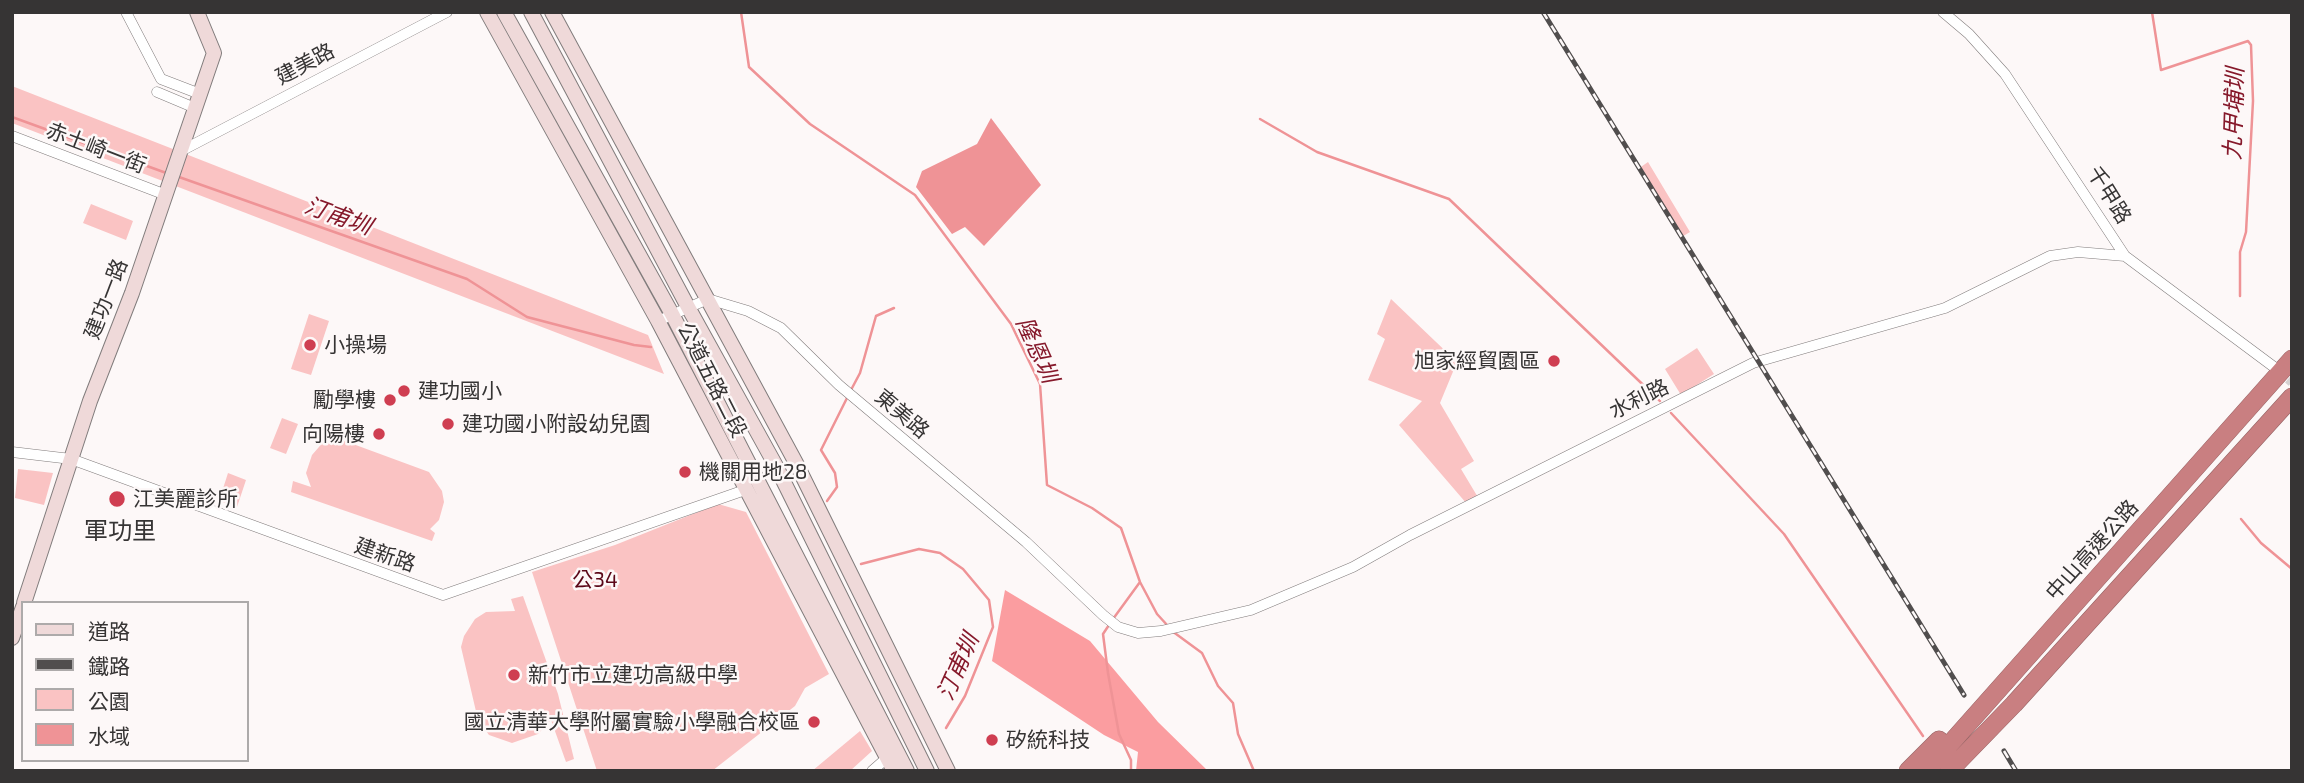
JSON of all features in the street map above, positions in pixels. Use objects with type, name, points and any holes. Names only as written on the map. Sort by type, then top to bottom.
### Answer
[{"type":"highway","name":"中山高速公路","points":[[1926,771],[2292,359]]},
{"type":"highway","points":[[1949,771],[2014,704],[2292,397]]},
{"type":"highway","points":[[1908,771],[2046,634]]},
{"type":"highway","points":[[1962,771],[2014,704]]},
{"type":"street","points":[[126,12],[161,79],[198,101]]},
{"type":"street","name":"建功一路","points":[[24,601],[71,459],[214,53],[197,12]]},
{"type":"street","name":"建美路","points":[[180,154],[447,12]]},
{"type":"street","name":"公道五路二段","points":[[487,12],[658,321],[891,764]]},
{"type":"street","name":"公道五路二段","points":[[505,12],[671,314],[907,771]]},
{"type":"street","name":"公道五路二段","points":[[531,12],[776,466],[926,771]]},
{"type":"street","name":"公道五路二段","points":[[552,12],[796,463],[948,771]]},
{"type":"street","name":"千甲路","points":[[1943,12],[1969,34],[2005,74],[2125,256],[2274,367]]},
{"type":"street","points":[[156,92],[198,101]]},
{"type":"street","name":"赤土崎一街","points":[[12,136],[166,195]]},
{"type":"street","name":"水利路","points":[[1161,631],[1251,610],[1353,567],[1434,523],[1753,363],[1945,309],[2050,256],[2078,252],[2125,256]]},
{"type":"street","points":[[658,321],[708,299]]},
{"type":"street","name":"東美路","points":[[708,299],[747,311],[781,328],[849,394],[1026,542],[1118,626],[1138,633],[1161,631]]},
{"type":"street","name":"建新路","points":[[12,452],[71,459],[443,595],[745,490]]},
{"type":"street","name":"建功一路","points":[[12,638],[21,611]]},
{"type":"street","points":[[916,751],[935,771]]},
{"type":"street","points":[[872,771],[891,764]]},
{"type":"green space","points":[[12,86],[648,335],[664,374],[12,123]]},
{"type":"green space","points":[[1648,162],[1690,232],[1680,238],[1638,169]]},
{"type":"green space","points":[[91,204],[133,221],[126,240],[83,223]]},
{"type":"green space","points":[[1391,299],[1457,362],[1440,403],[1474,461],[1461,469],[1479,499],[1467,504],[1399,425],[1422,401],[1368,380],[1385,339],[1377,334]]},
{"type":"green space","name":"小操場","points":[[309,314],[329,321],[311,375],[291,369]]},
{"type":"green space","points":[[1697,348],[1714,374],[1681,395],[1665,369]]},
{"type":"green space","points":[[282,418],[298,424],[286,454],[270,448]]},
{"type":"green space","points":[[334,437],[429,472],[442,491],[444,502],[439,520],[430,529],[435,533],[432,541],[291,492],[293,481],[311,487],[306,473],[312,455],[325,440]]},
{"type":"green space","points":[[18,469],[53,473],[44,505],[15,498]]},
{"type":"green space","points":[[228,473],[246,480],[237,507],[219,501]]},
{"type":"green space","name":"公34","points":[[718,504],[746,512],[829,674],[805,688],[795,706],[712,771],[597,771],[532,572],[615,545]]},
{"type":"green space","points":[[523,596],[558,694],[574,759],[566,762],[551,720],[538,734],[512,743],[489,735],[478,720],[461,647],[464,636],[475,619],[486,612],[515,611],[511,599]]},
{"type":"green space","points":[[860,731],[872,751],[850,771],[812,771]]},
{"type":"shaded area","points":[[1005,590],[1090,641],[1158,722],[1208,771],[1136,771],[1138,752],[1104,735],[992,661]]},
{"type":"water","points":[[991,118],[1041,185],[984,246],[965,227],[952,234],[916,187],[922,171],[977,144]]},
{"type":"waterway","name":"隆恩圳","points":[[741,12],[749,67],[810,124],[915,195],[1011,324],[1040,384],[1047,485],[1092,508],[1121,528],[1140,582],[1157,614],[1168,626]]},
{"type":"waterway","name":"九甲埔圳","points":[[2152,12],[2161,70],[2248,41],[2251,45],[2253,101],[2246,232],[2240,252],[2240,296]]},
{"type":"waterway","name":"汀甫圳","points":[[12,117],[169,174]]},
{"type":"waterway","points":[[1260,119],[1317,152],[1449,199],[1660,401]]},
{"type":"waterway","name":"汀甫圳","points":[[179,177],[467,279],[527,317],[651,347]]},
{"type":"waterway","points":[[851,390],[860,373],[876,316],[894,308]]},
{"type":"waterway","points":[[827,501],[837,487],[835,473],[821,450],[848,396]]},
{"type":"waterway","points":[[1671,413],[1784,534],[1923,736]]},
{"type":"waterway","name":"九甲埔圳","points":[[2241,519],[2261,543],[2292,569]]},
{"type":"waterway","name":"汀甫圳","points":[[861,564],[919,549],[940,553],[963,569],[989,600],[993,627],[965,696],[946,728]]},
{"type":"waterway","points":[[1113,619],[1140,582]]},
{"type":"waterway","points":[[1109,625],[1103,634],[1108,673],[1119,734],[1131,760],[1131,771]]},
{"type":"waterway","name":"隆恩圳","points":[[1172,631],[1202,653],[1218,686],[1233,703],[1238,734],[1254,771]]},
{"type":"tunnel","points":[[2277,369],[2292,382]]},
{"type":"railway","points":[[1543,12],[1964,695]]},
{"type":"railway","points":[[2004,751],[2016,771]]},
{"type":"place","name":"小操場","points":[[310,345]]},
{"type":"place","name":"旭家經貿園區","points":[[1554,361]]},
{"type":"place","name":"建功國小","points":[[404,391]]},
{"type":"place","name":"勵學樓","points":[[390,400]]},
{"type":"place","name":"建功國小附設幼兒園","points":[[448,424]]},
{"type":"place","name":"向陽樓","points":[[379,434]]},
{"type":"place","name":"機關用地28","points":[[685,472]]},
{"type":"place","name":"江美麗診所","points":[[117,499]]},
{"type":"place","name":"新竹市立建功高級中學","points":[[514,675]]},
{"type":"place","name":"國立清華大學附屬實驗小學融合校區","points":[[814,722]]},
{"type":"place","name":"矽統科技","points":[[992,740]]},
{"type":"district","name":"軍功里","points":[[120,531]]}]
